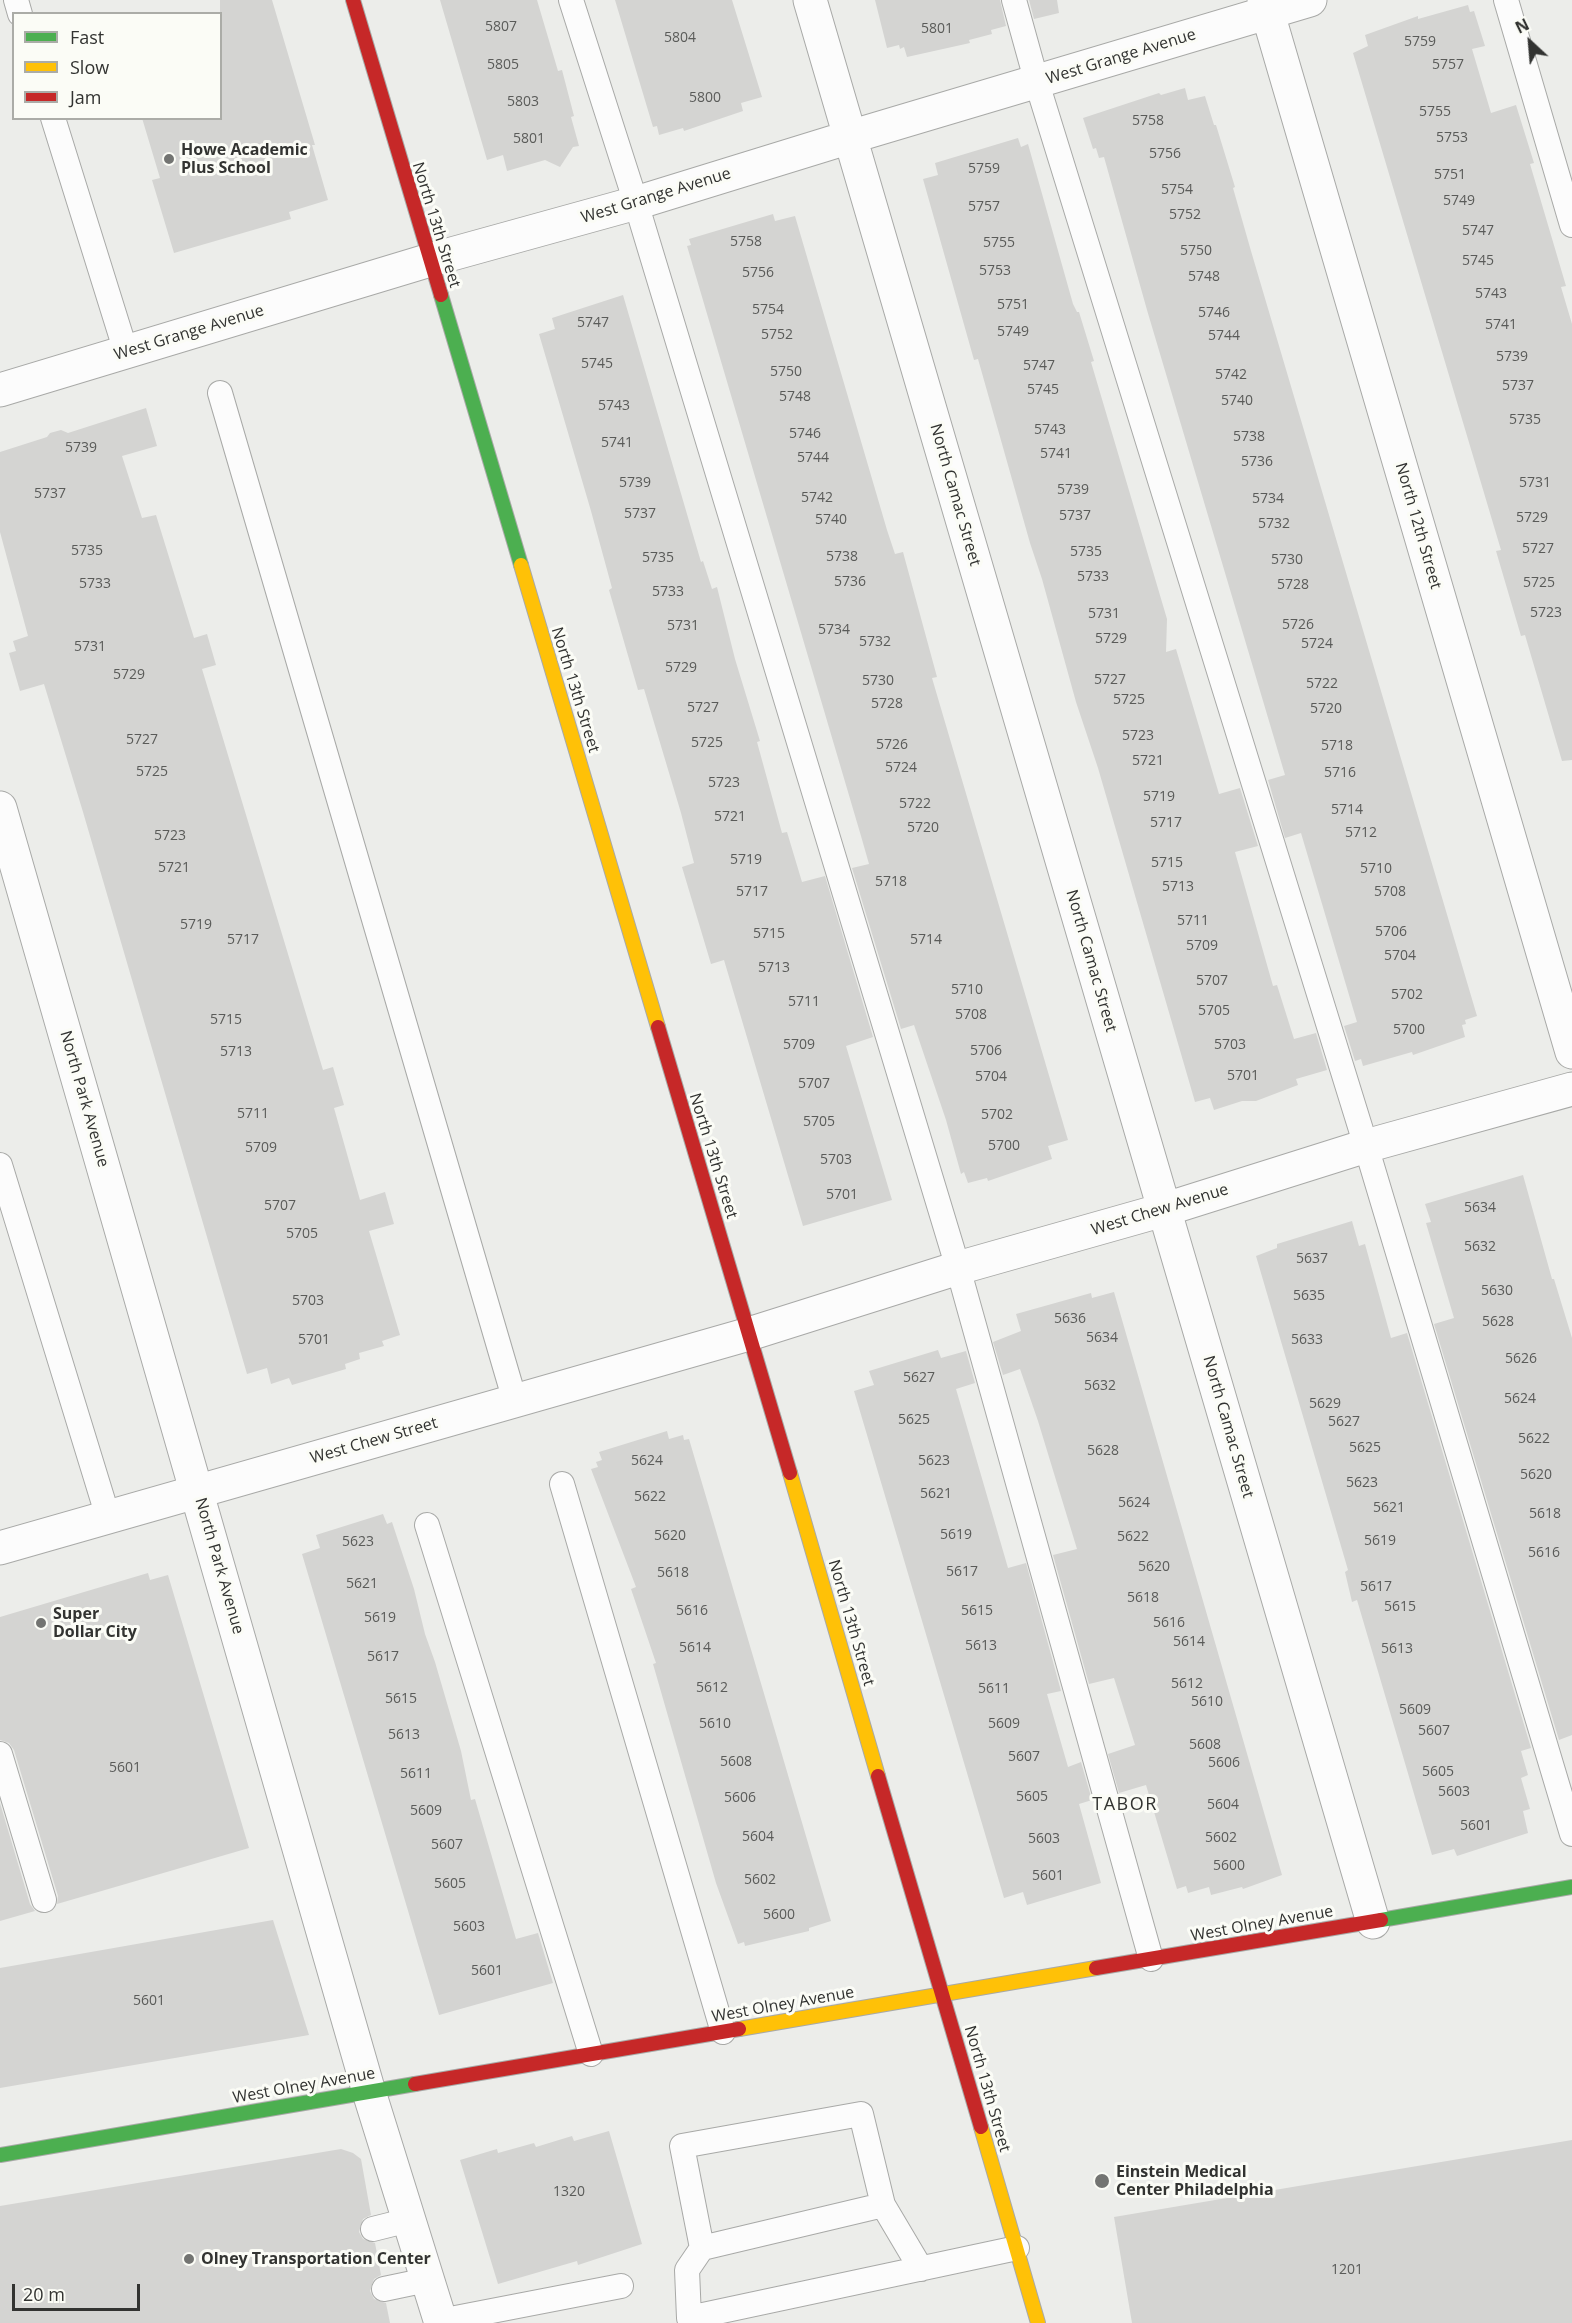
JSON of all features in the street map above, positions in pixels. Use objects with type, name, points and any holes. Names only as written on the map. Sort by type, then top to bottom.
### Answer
[{"type":"street","name":"North 13th Street","points":[[353,0],[1038,2323]]},
{"type":"street","name":"North Camac Street","points":[[810,0],[1373,1922]]},
{"type":"street","name":"West Grange Avenue","points":[[0,390],[430,260],[636,203],[850,137],[1037,83],[1266,7],[1310,0]]},
{"type":"street","name":"North 12th Street","points":[[1266,7],[1572,1052]]},
{"type":"street","name":"North Park Avenue","points":[[0,808],[369,2092],[440,2322]]},
{"type":"street","name":"West Chew Avenue","points":[[748,1334],[958,1268],[1163,1210],[1366,1146],[1572,1089]]},
{"type":"street","name":"West Chew Street","points":[[0,1548],[748,1334]]},
{"type":"street","name":"West Olney Avenue","points":[[0,2155],[1572,1887]]},
{"type":"lane","points":[[571,0],[636,203],[958,1268],[1151,1959]]},
{"type":"lane","points":[[1014,0],[1037,83],[1366,1146],[1572,1834]]},
{"type":"lane","points":[[1506,0],[1572,225]]},
{"type":"lane","points":[[54,120],[126,352]]},
{"type":"lane","points":[[220,393],[515,1401]]},
{"type":"lane","points":[[0,1165],[108,1517]]},
{"type":"lane","points":[[562,1484],[723,2032]]},
{"type":"lane","points":[[427,1525],[591,2054]]},
{"type":"lane","points":[[0,1754],[44,1900]]},
{"type":"lane","points":[[702,2248],[682,2146],[861,2114],[884,2205],[921,2269]]},
{"type":"lane","points":[[884,2205],[702,2248],[687,2270],[689,2318],[1017,2248]]},
{"type":"lane","points":[[373,2229],[409,2220]]},
{"type":"lane","points":[[384,2289],[427,2280]]},
{"type":"lane","points":[[440,2322],[621,2286]]},
{"type":"building","points":[[220,0],[272,0],[315,145],[312,145],[328,200],[289,212],[291,219],[174,253],[152,180],[160,178],[143,120],[222,120],[222,12],[220,12]]},
{"type":"building","points":[[440,0],[537,0],[558,71],[562,70],[579,146],[573,147],[560,167],[545,160],[507,171],[503,155],[487,160]]},
{"type":"building","points":[[615,0],[732,0],[762,97],[741,103],[743,111],[684,131],[683,128],[659,135],[657,126],[653,127]]},
{"type":"building","points":[[875,0],[1000,0],[1006,26],[991,30],[992,34],[969,40],[970,43],[907,57],[904,47],[900,49],[899,45],[887,48]]},
{"type":"building","points":[[1029,0],[1057,0],[1059,13],[1034,19]]},
{"type":"building","points":[[1468,5],[1470,12],[1474,11],[1485,46],[1472,49],[1491,113],[1516,105],[1534,163],[1530,164],[1566,286],[1561,287],[1572,324],[1572,760],[1562,761],[1525,635],[1521,636],[1496,551],[1501,550],[1353,53],[1368,46],[1365,35],[1418,16],[1418,19]]},
{"type":"building","points":[[1185,88],[1188,100],[1205,96],[1214,125],[1216,125],[1251,251],[1477,1016],[1465,1020],[1466,1024],[1462,1025],[1465,1037],[1413,1055],[1412,1052],[1363,1066],[1361,1059],[1355,1061],[1344,1026],[1357,1022],[1301,833],[1285,838],[1268,780],[1285,775],[1104,157],[1099,158],[1096,148],[1093,149],[1083,118],[1159,93],[1161,95]]},
{"type":"building","points":[[1018,138],[1021,147],[1028,144],[1073,304],[1079,312],[1094,361],[1091,362],[1167,619],[1166,652],[1176,649],[1219,794],[1240,788],[1258,846],[1235,852],[1273,986],[1277,985],[1294,1039],[1316,1033],[1327,1070],[1296,1079],[1298,1085],[1256,1101],[1242,1101],[1214,1110],[1210,1098],[1195,1102],[1098,768],[1076,702],[978,359],[974,360],[923,179],[938,175],[935,163]]},
{"type":"building","points":[[773,214],[775,221],[795,216],[887,530],[895,554],[903,552],[937,677],[932,678],[1068,1140],[1048,1146],[1052,1159],[988,1181],[987,1178],[968,1183],[964,1172],[961,1174],[946,1120],[914,1025],[901,1029],[852,868],[869,864],[687,246],[691,245],[689,239]]},
{"type":"building","points":[[623,295],[701,562],[703,561],[712,589],[717,587],[735,659],[760,741],[757,742],[782,833],[787,832],[802,882],[825,876],[873,1037],[846,1046],[892,1200],[803,1226],[724,960],[711,964],[682,867],[694,863],[681,813],[644,689],[638,690],[609,590],[612,588],[591,511],[539,334],[555,329],[552,318]]},
{"type":"building","points":[[146,408],[157,446],[122,456],[142,518],[156,515],[194,638],[207,634],[216,665],[202,669],[323,1070],[333,1067],[344,1105],[334,1108],[360,1200],[385,1192],[394,1224],[369,1231],[400,1335],[382,1341],[384,1346],[359,1353],[360,1359],[345,1364],[346,1369],[292,1385],[289,1378],[271,1384],[267,1368],[247,1374],[44,684],[20,691],[9,653],[16,651],[13,641],[28,636],[0,532],[0,452],[47,437],[50,433],[61,430],[68,433]]},
{"type":"building","points":[[1523,1175],[1552,1279],[1554,1279],[1572,1338],[1572,1735],[1559,1740],[1434,1324],[1454,1318],[1426,1223],[1431,1222],[1425,1204]]},
{"type":"building","points":[[1352,1221],[1359,1246],[1365,1244],[1391,1338],[1407,1333],[1531,1748],[1521,1751],[1528,1775],[1521,1778],[1530,1809],[1523,1811],[1528,1833],[1457,1856],[1454,1849],[1432,1855],[1357,1600],[1352,1602],[1345,1572],[1348,1570],[1256,1256],[1277,1248],[1277,1244]]},
{"type":"building","points":[[1114,1292],[1282,1875],[1243,1889],[1242,1887],[1211,1895],[1209,1887],[1188,1893],[1186,1886],[1177,1889],[1146,1785],[1119,1793],[1108,1754],[1135,1745],[1114,1678],[1089,1684],[1053,1555],[1077,1549],[1020,1369],[1003,1375],[993,1342],[1021,1331],[1016,1314],[1091,1293],[1092,1298]]},
{"type":"building","points":[[938,1350],[941,1358],[966,1351],[975,1383],[956,1389],[1008,1568],[1026,1563],[1061,1691],[1047,1694],[1068,1767],[1081,1762],[1092,1800],[1079,1804],[1101,1883],[1027,1905],[1023,1892],[1004,1898],[854,1391],[874,1385],[869,1371]]},
{"type":"building","points":[[667,1431],[669,1439],[683,1435],[684,1440],[689,1439],[831,1921],[809,1928],[809,1931],[745,1946],[744,1942],[738,1944],[716,1883],[653,1664],[656,1663],[631,1589],[636,1587],[591,1469],[598,1467],[596,1462],[602,1460],[599,1452]]},
{"type":"building","points":[[383,1514],[387,1524],[392,1522],[414,1589],[425,1634],[461,1751],[471,1800],[475,1799],[516,1939],[538,1933],[553,1983],[439,2015],[302,1554],[320,1548],[316,1535]]},
{"type":"building","points":[[148,1573],[150,1580],[168,1575],[249,1848],[57,1904],[58,1896],[14,1750],[9,1743],[0,1740],[0,1617]]},
{"type":"building","points":[[0,1803],[30,1904],[35,1911],[0,1921]]},
{"type":"building","points":[[273,1920],[309,2035],[0,2088],[0,1968]]},
{"type":"building","points":[[609,2131],[642,2244],[578,2265],[577,2261],[498,2284],[460,2160],[497,2149],[498,2153],[534,2143],[536,2147],[572,2136],[574,2141]]},
{"type":"building","points":[[1572,2140],[1572,2323],[1132,2323],[1114,2217]]},
{"type":"building","name":"Olney Transportation Center","points":[[341,2149],[361,2159],[371,2215],[363,2219],[359,2232],[363,2239],[375,2243],[381,2275],[374,2279],[370,2291],[374,2299],[386,2303],[390,2323],[0,2323],[0,2206]]},
{"type":"traffic: fast","points":[[441,295],[521,565]]},
{"type":"traffic: fast","points":[[1381,1920],[1572,1887]]},
{"type":"traffic: fast","points":[[0,2155],[415,2084]]},
{"type":"traffic: slow","points":[[521,565],[658,1027]]},
{"type":"traffic: slow","points":[[790,1473],[878,1776]]},
{"type":"traffic: slow","points":[[739,2029],[1096,1968]]},
{"type":"traffic: slow","points":[[981,2127],[1038,2323]]},
{"type":"traffic: jam","points":[[353,0],[441,295]]},
{"type":"traffic: jam","points":[[658,1027],[790,1473]]},
{"type":"traffic: jam","points":[[878,1776],[981,2127]]},
{"type":"traffic: jam","points":[[1096,1968],[1381,1920]]},
{"type":"traffic: jam","points":[[415,2084],[739,2029]]},
{"type":"place","name":"Howe Academic Plus School","points":[[169,159]]},
{"type":"place","name":"Super Dollar City","points":[[41,1623]]},
{"type":"place","name":"Einstein Medical Center Philadelphia","points":[[1102,2181]]},
{"type":"place","name":"Olney Transportation Center","points":[[189,2259]]},
{"type":"district","name":"TABOR","points":[[1125,1805]]}]
